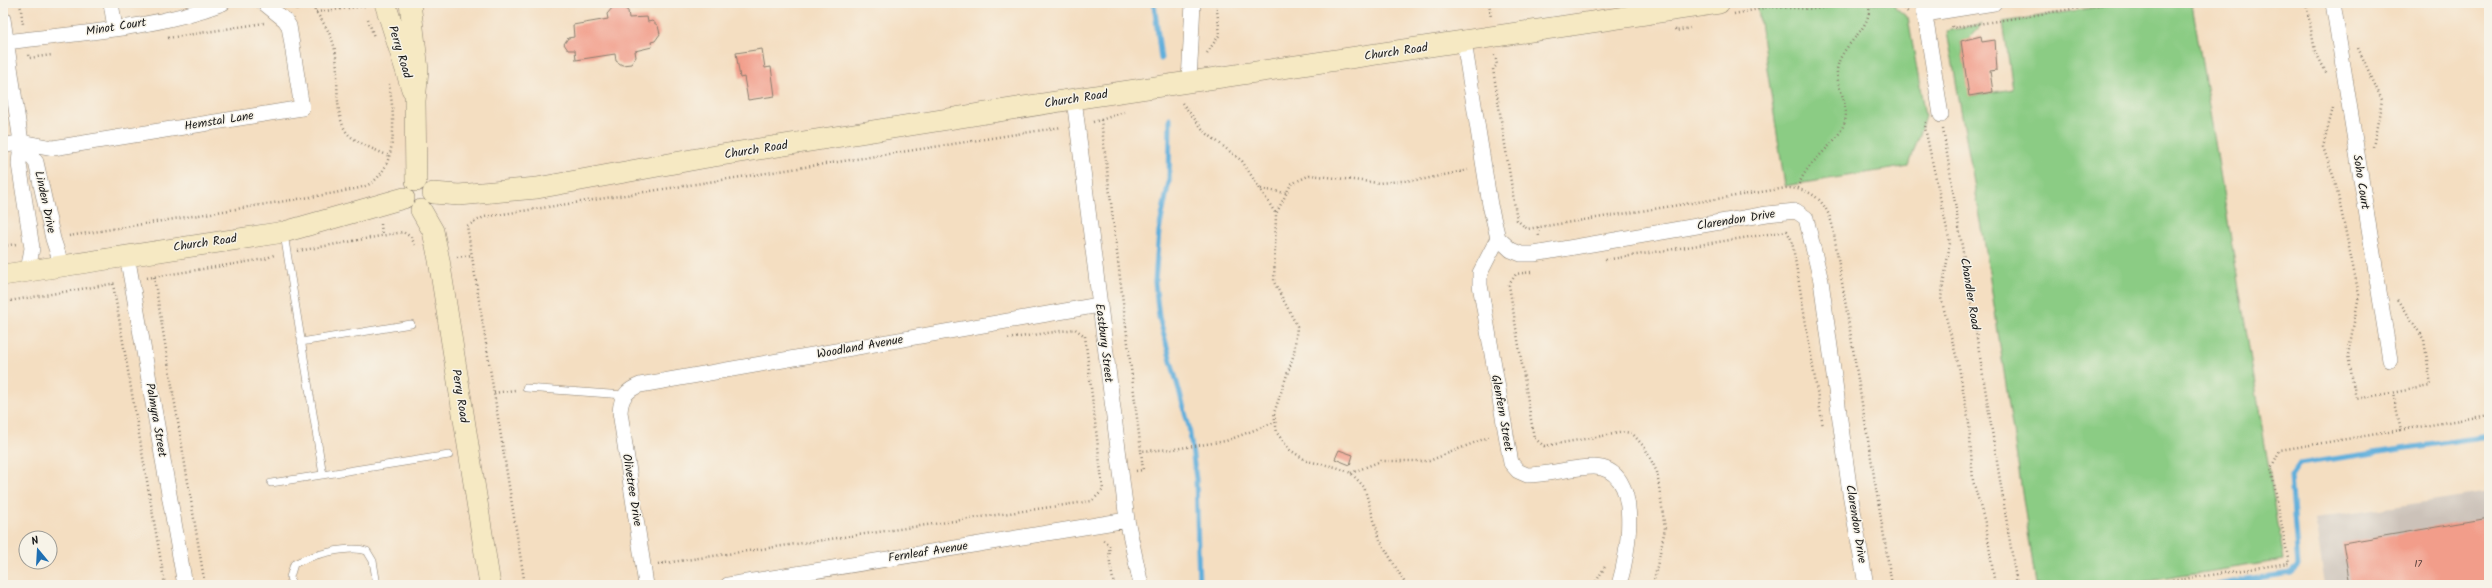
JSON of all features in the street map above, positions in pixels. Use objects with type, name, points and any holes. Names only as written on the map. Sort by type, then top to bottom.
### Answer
[{"type":"main road","name":"Perry Road","points":[[385,3],[415,101]]},
{"type":"main road","name":"Perry Road","points":[[410,3],[418,57],[415,101],[416,180]]},
{"type":"main road","name":"Church Road","points":[[433,193],[458,196],[537,188],[702,158],[1074,99],[1671,10],[1725,9]]},
{"type":"main road","points":[[416,180],[425,182],[433,193],[432,202],[421,210],[412,208],[404,198],[405,188],[416,180]]},
{"type":"main road","name":"Church Road","points":[[3,275],[284,232],[404,198]]},
{"type":"main road","name":"Perry Road","points":[[421,210],[433,231],[439,260],[490,585]]},
{"type":"street","points":[[111,3],[115,28]]},
{"type":"street","name":"Minot Court","points":[[6,42],[115,28],[197,13],[223,3]]},
{"type":"street","name":"Hemstal Lane","points":[[21,142],[53,148],[302,108],[289,26],[285,20],[264,3]]},
{"type":"street","points":[[1189,82],[1193,3]]},
{"type":"street","points":[[1935,115],[1924,9],[1942,12],[1994,3]]},
{"type":"street","name":"Soho Court","points":[[2333,3],[2390,360]]},
{"type":"street","name":"Linden Drive","points":[[3,19],[21,142],[19,164],[32,248],[28,271]]},
{"type":"street","points":[[1464,42],[1484,166],[1498,238]]},
{"type":"street","name":"Eastbury Street","points":[[1074,99],[1127,520],[1140,585]]},
{"type":"street","points":[[3,146],[21,142]]},
{"type":"street","name":"Linden Drive","points":[[21,142],[36,162],[53,239],[62,266]]},
{"type":"street","name":"Clarendon Drive","points":[[1498,238],[1511,250],[1522,254],[1534,254],[1767,214],[1796,211],[1806,218],[1821,281],[1850,493],[1866,585]]},
{"type":"street","name":"Glenfern Street","points":[[1498,238],[1480,273],[1480,285],[1511,463],[1522,473],[1538,475],[1594,467],[1607,470],[1623,483],[1626,493],[1628,528],[1619,585]]},
{"type":"street","name":"Palmyra Street","points":[[127,255],[185,585]]},
{"type":"street","name":"Woodland Avenue","points":[[624,395],[632,388],[640,385],[1099,305]]},
{"type":"street","name":"Olivetree Drive","points":[[624,395],[620,412],[646,585]]},
{"type":"street","name":"Fernleaf Avenue","points":[[728,585],[1127,520]]},
{"type":"lane","points":[[284,232],[323,475]]},
{"type":"lane","points":[[301,342],[411,324]]},
{"type":"lane","points":[[526,388],[624,395]]},
{"type":"lane","points":[[271,483],[449,455]]},
{"type":"lane","points":[[292,585],[290,577],[294,564],[307,557],[358,548],[367,551],[373,561],[377,585]]},
{"type":"path","points":[[310,3],[330,35],[334,46],[340,115],[345,130],[356,140],[389,156]]},
{"type":"path","points":[[1204,58],[1220,34],[1216,3]]},
{"type":"path","points":[[1725,9],[1768,7],[1815,9],[1861,3]]},
{"type":"path","points":[[1798,188],[1805,171],[1844,124],[1846,109],[1838,77],[1839,60],[1846,47],[1868,20],[1869,3]]},
{"type":"path","points":[[1898,3],[1910,14]]},
{"type":"path","points":[[1942,12],[1953,28],[2110,3]]},
{"type":"path","points":[[316,12],[364,4],[375,42]]},
{"type":"path","points":[[1671,10],[1676,32],[1695,27]]},
{"type":"path","points":[[1493,37],[1497,65],[1493,69],[1517,220],[1527,229],[1786,188],[1798,188],[1810,192],[1819,198],[1830,214],[1892,585]]},
{"type":"path","points":[[53,239],[335,193],[373,182],[384,168],[389,156],[392,123],[388,80]]},
{"type":"path","points":[[1189,82],[1177,96],[1205,132],[1242,161],[1276,214]]},
{"type":"path","points":[[1935,115],[1925,128],[1950,243],[1941,298],[1960,374],[1969,424],[1973,481],[1986,526],[1995,585]]},
{"type":"path","name":"Chandler Road","points":[[1935,115],[2017,585]]},
{"type":"path","points":[[525,585],[467,226],[484,217],[1077,125],[1101,120],[1141,451],[1174,449],[1226,441],[1275,422]]},
{"type":"path","points":[[1406,585],[1380,540],[1364,488],[1351,473],[1336,467],[1307,461],[1290,450],[1277,433],[1274,413],[1294,354],[1297,326],[1274,282],[1276,214],[1291,184],[1310,175],[1379,183],[1425,179],[1484,166]]},
{"type":"path","points":[[1260,189],[1286,193]]},
{"type":"path","points":[[1599,261],[1787,231],[1792,241],[1823,429]]},
{"type":"path","points":[[3,302],[132,281],[403,232]]},
{"type":"path","points":[[3,246],[31,241]]},
{"type":"path","points":[[1537,271],[1516,274],[1509,285],[1534,438],[1544,446],[1625,432],[1632,433],[1645,448],[1657,472],[1665,529],[1653,585]]},
{"type":"path","points":[[154,277],[205,585]]},
{"type":"path","points":[[113,284],[165,585]]},
{"type":"path","points":[[658,564],[1092,501],[1103,490],[1085,336],[1075,329],[998,341]]},
{"type":"path","points":[[494,394],[526,388]]},
{"type":"path","points":[[2393,393],[2401,430]]},
{"type":"path","points":[[2145,585],[2289,563],[2271,468],[2280,450],[2489,415]]},
{"type":"path","points":[[1351,473],[1381,461],[1429,461],[1505,431]]},
{"type":"path","points":[[1099,536],[1109,545],[1110,564],[1114,585]]},
{"type":"path","points":[[657,556],[659,571]]},
{"type":"shaded area","points":[[2489,492],[2489,585],[2325,585],[2315,519]]},
{"type":"green space","points":[[1757,3],[1894,3],[1895,7],[1908,18],[1925,116],[1909,166],[1785,186]]},
{"type":"green space","points":[[2122,3],[2192,3],[2284,560],[2122,585],[2036,585],[1984,239],[1947,31],[1982,24],[1970,37],[1971,40],[1961,42],[1970,96],[2013,89],[2003,22]]},
{"type":"building","points":[[621,6],[628,11],[629,18],[647,17],[648,22],[652,21],[658,26],[660,34],[655,41],[651,42],[652,47],[635,51],[636,57],[631,64],[622,65],[616,61],[615,54],[576,60],[575,50],[568,50],[564,44],[568,38],[574,37],[573,25],[608,19],[607,14],[613,7]]},
{"type":"building","points":[[1981,36],[1982,42],[1995,40],[1997,70],[1990,71],[1993,92],[1969,96],[1961,41]]},
{"type":"building","points":[[762,49],[765,68],[771,67],[775,96],[748,100],[744,77],[740,78],[736,53]]},
{"type":"building","points":[[1339,450],[1353,455],[1350,465],[1335,459]]},
{"type":"building","points":[[2489,518],[2489,585],[2350,585],[2343,543]]},
{"type":"waterway","points":[[1154,3],[1161,59]]},
{"type":"waterway","points":[[1170,118],[1169,181],[1159,231],[1155,282],[1159,317],[1189,427],[1196,479],[1199,585]]},
{"type":"waterway","points":[[2216,585],[2290,573],[2298,566],[2291,476],[2299,464],[2489,436]]}]
